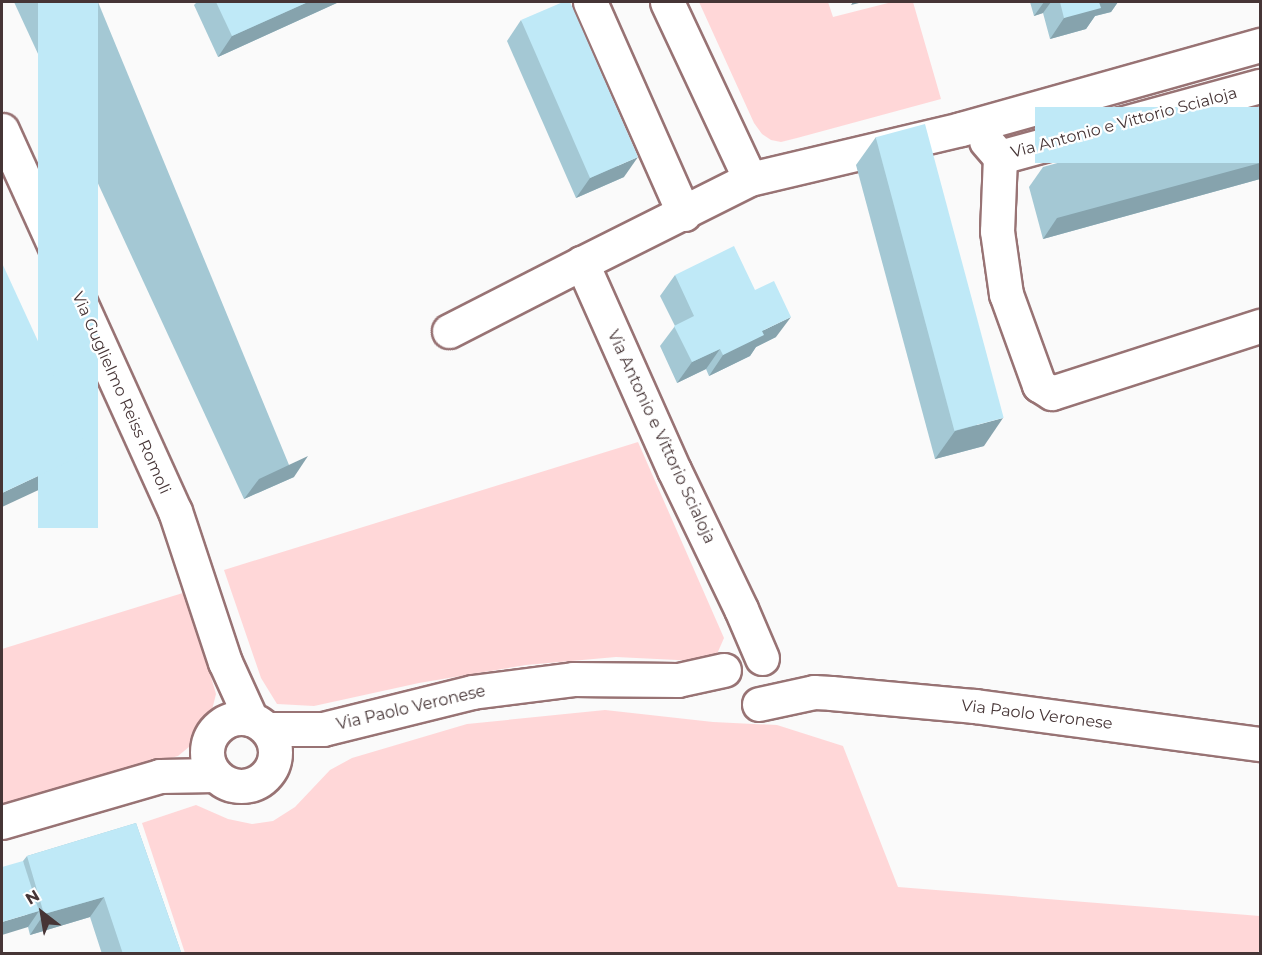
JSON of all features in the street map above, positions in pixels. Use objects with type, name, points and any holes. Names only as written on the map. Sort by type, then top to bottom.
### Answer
[{"type":"street","points":[[590,2],[684,214]]},
{"type":"street","points":[[667,2],[750,179]]},
{"type":"street","points":[[448,331],[750,179],[961,129],[1260,45]]},
{"type":"street","name":"Via Antonio e Vittorio Scialoja","points":[[961,129],[985,140],[1000,157],[1260,86]]},
{"type":"street","name":"Via Guglielmo Reiss Romoli","points":[[2,130],[175,511],[225,662]]},
{"type":"street","points":[[1000,157],[997,231],[1006,294],[1039,385],[1052,393],[1260,326]]},
{"type":"street","name":"Via Antonio e Vittorio Scialoja","points":[[582,263],[674,470],[741,609],[744,670]]},
{"type":"street","points":[[225,662],[265,735],[266,777],[246,787],[224,783],[215,775],[207,754],[213,734],[225,662]]},
{"type":"street","name":"Via Paolo Veronese","points":[[744,670],[745,706],[813,692]]},
{"type":"street","name":"Via Paolo Veronese","points":[[265,735],[323,729],[472,692],[573,679],[678,680],[744,670],[813,692],[975,706],[1260,744]]},
{"type":"street","points":[[160,776],[228,720],[265,735]]},
{"type":"street","points":[[2,822],[160,776],[215,775]]},
{"type":"shaded area","points":[[699,2],[828,2],[833,17],[892,2],[913,2],[941,99],[781,142],[771,140],[762,134],[754,123]]},
{"type":"shaded area","points":[[638,442],[724,638],[717,654],[698,661],[616,657],[526,665],[419,683],[314,706],[277,704],[261,678],[224,570]]},
{"type":"shaded area","points":[[186,592],[216,694],[209,722],[195,742],[178,756],[2,808],[2,649]]},
{"type":"shaded area","points":[[605,710],[713,722],[777,725],[843,746],[898,887],[1260,916],[1260,949],[1257,954],[185,953],[142,823],[196,805],[228,819],[252,824],[273,821],[295,807],[330,770],[352,758],[467,724]]},
{"type":"building","points":[[38,2],[98,2],[98,528],[38,528]]},
{"type":"building","points":[[216,2],[308,2],[232,36]]},
{"type":"building","points":[[563,2],[570,2],[638,157],[590,178],[521,20]]},
{"type":"building","points":[[1060,2],[1099,2],[1101,8],[1064,18]]},
{"type":"building","points":[[1035,107],[1260,107],[1260,163],[1035,163]]},
{"type":"building","points":[[925,124],[1004,418],[954,431],[876,137]]},
{"type":"building","points":[[734,246],[755,290],[774,281],[791,317],[762,331],[764,335],[723,355],[720,349],[692,362],[674,326],[694,316],[675,275]]},
{"type":"building","points":[[2,263],[89,452],[2,493]]},
{"type":"building","points":[[136,823],[181,952],[123,954],[104,897],[44,914],[27,856]]},
{"type":"building","points":[[23,861],[39,911],[2,922],[2,867]]}]
